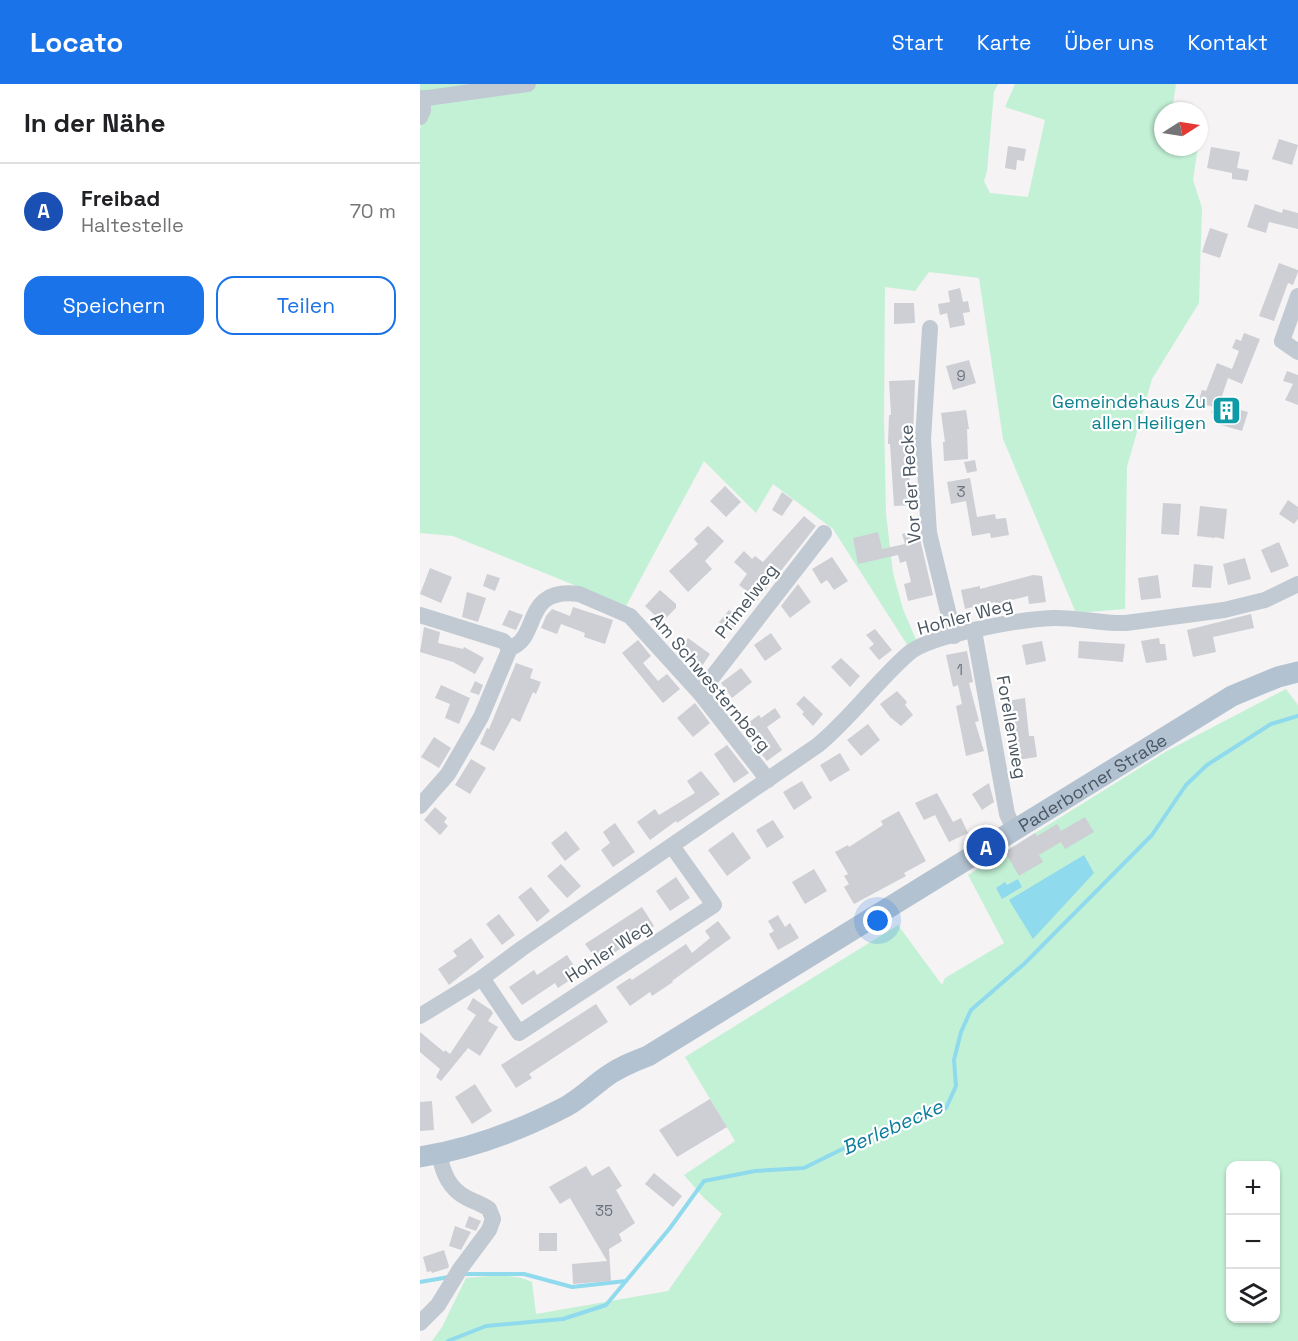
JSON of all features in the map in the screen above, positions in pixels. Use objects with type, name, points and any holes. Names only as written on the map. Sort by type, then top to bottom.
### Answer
[{"type":"main road","name":"Paderborner Straße","points":[[430,1156],[503,1135],[566,1106],[587,1094],[603,1078],[626,1064],[648,1056],[1232,696],[1278,677],[1298,672]]},
{"type":"street","points":[[420,117],[423,110],[421,99],[528,84]]},
{"type":"street","points":[[1298,296],[1282,341],[1298,352]]},
{"type":"street","name":"Vor der Recke","points":[[930,328],[923,439],[929,533],[954,636]]},
{"type":"street","name":"Primelweg","points":[[700,693],[824,533]]},
{"type":"street","name":"Hohler Weg","points":[[420,1016],[482,978],[834,732],[909,652],[931,642],[1024,621],[1055,618],[1112,623],[1202,613],[1264,600],[1298,584]]},
{"type":"street","name":"Am Schwesternberg","points":[[420,806],[454,765],[481,717],[510,648],[517,646],[525,638],[533,614],[541,603],[560,594],[579,594],[630,616],[700,693],[768,780]]},
{"type":"street","points":[[420,615],[503,641],[510,648]]},
{"type":"street","name":"Forellenweg","points":[[974,631],[1007,814],[1014,829]]},
{"type":"street","name":"Hohler Weg","points":[[482,978],[519,1033],[714,905],[672,846]]},
{"type":"street","points":[[420,1323],[438,1305],[489,1230],[493,1219],[489,1209],[467,1199],[450,1185],[430,1156]]},
{"type":"green space","points":[[420,84],[998,84],[994,92],[987,171],[984,181],[990,193],[1028,197],[1045,120],[1005,107],[1015,84],[1176,84],[1173,102],[1154,102],[1154,156],[1197,156],[1193,180],[1202,208],[1199,303],[1152,379],[1127,467],[1125,609],[1076,613],[1003,439],[979,278],[929,272],[915,291],[885,287],[886,514],[893,573],[903,609],[917,642],[908,646],[833,529],[773,484],[756,513],[704,461],[626,606],[453,536],[420,533],[420,128],[430,101],[420,92]]},
{"type":"green space","points":[[1286,689],[1298,705],[1298,1341],[432,1341],[442,1327],[466,1278],[508,1276],[532,1282],[536,1314],[668,1291],[722,1214],[684,1175],[735,1141],[685,1057],[898,925],[942,985],[945,978],[1004,943],[968,875],[1167,751]]},
{"type":"water","points":[[1084,855],[1094,873],[1033,939],[1009,900]]},
{"type":"water","points":[[1018,879],[1022,887],[1002,899],[996,888],[1005,882],[1007,885]]},
{"type":"building","points":[[1279,139],[1298,145],[1292,165],[1272,159]]},
{"type":"building","points":[[1008,146],[1026,149],[1024,161],[1017,160],[1016,170],[1005,168]]},
{"type":"building","points":[[1211,147],[1240,152],[1237,168],[1249,170],[1247,181],[1232,179],[1232,173],[1207,168]]},
{"type":"building","points":[[1255,204],[1282,213],[1283,209],[1298,213],[1298,229],[1269,222],[1266,233],[1247,227]]},
{"type":"building","points":[[1210,228],[1228,234],[1220,258],[1202,252]]},
{"type":"building","points":[[1279,263],[1298,270],[1298,272],[1293,285],[1288,283],[1274,321],[1259,316]]},
{"type":"building","points":[[960,288],[963,302],[968,301],[970,312],[963,313],[965,325],[950,328],[947,313],[940,315],[938,304],[950,302],[948,291]]},
{"type":"building","points":[[894,303],[914,303],[915,323],[894,324]]},
{"type":"building","points":[[1244,333],[1260,339],[1242,384],[1228,378],[1222,396],[1238,401],[1237,409],[1248,412],[1242,431],[1218,424],[1221,416],[1211,413],[1213,407],[1198,402],[1202,390],[1206,391],[1217,363],[1232,369],[1239,351],[1232,348],[1236,339],[1241,341]]},
{"type":"building","points":[[969,360],[976,383],[953,390],[946,366]]},
{"type":"building","points":[[1287,371],[1298,375],[1298,405],[1285,400],[1293,384],[1283,381]]},
{"type":"building","points":[[915,380],[914,469],[909,469],[910,489],[915,489],[915,505],[894,506],[890,444],[888,444],[889,415],[891,415],[889,381]]},
{"type":"building","points":[[966,410],[969,429],[967,429],[968,459],[944,461],[943,442],[945,442],[941,413]]},
{"type":"building","points":[[975,460],[977,471],[967,473],[964,462]]},
{"type":"building","points":[[970,478],[977,517],[995,514],[996,519],[1006,518],[1009,535],[991,538],[990,533],[972,536],[966,501],[951,504],[947,482]]},
{"type":"building","points":[[725,486],[741,502],[726,517],[710,501]]},
{"type":"building","points":[[782,492],[793,500],[782,516],[772,510]]},
{"type":"building","points":[[1288,500],[1298,507],[1298,519],[1294,524],[1279,514]]},
{"type":"building","points":[[1163,503],[1181,504],[1179,535],[1161,534]]},
{"type":"building","points":[[1200,506],[1227,509],[1224,539],[1197,536]]},
{"type":"building","points":[[804,516],[816,526],[780,572],[772,566],[762,581],[768,586],[758,600],[739,585],[747,574],[734,562],[744,551],[752,559],[755,556],[763,562]]},
{"type":"building","points":[[708,526],[724,541],[705,561],[712,569],[688,592],[669,571],[698,544],[694,539]]},
{"type":"building","points":[[918,530],[933,595],[908,601],[904,584],[911,582],[906,561],[900,563],[898,555],[858,564],[853,538],[878,532],[882,549],[905,544],[902,534]]},
{"type":"building","points":[[1279,542],[1289,566],[1271,573],[1261,550]]},
{"type":"building","points":[[832,557],[848,581],[834,590],[827,580],[821,584],[812,569]]},
{"type":"building","points":[[1245,558],[1251,579],[1228,585],[1223,564]]},
{"type":"building","points":[[1194,564],[1213,566],[1211,588],[1192,587]]},
{"type":"building","points":[[430,568],[452,577],[441,603],[420,594]]},
{"type":"building","points":[[487,574],[500,578],[495,591],[483,586]]},
{"type":"building","points":[[1033,575],[1042,576],[1046,602],[1029,604],[1028,596],[965,609],[961,590],[980,586],[980,589]]},
{"type":"building","points":[[1158,575],[1161,598],[1141,600],[1138,578]]},
{"type":"building","points":[[798,584],[811,602],[790,618],[781,606]]},
{"type":"building","points":[[660,590],[676,604],[676,608],[662,622],[645,606]]},
{"type":"building","points":[[467,592],[486,598],[478,622],[462,617]]},
{"type":"building","points":[[573,607],[613,620],[605,644],[584,637],[585,633],[561,624],[557,634],[541,628],[552,609],[570,616]]},
{"type":"building","points":[[509,610],[523,615],[516,630],[502,625]]},
{"type":"building","points":[[729,610],[741,619],[731,632],[719,622]]},
{"type":"building","points":[[1251,614],[1254,628],[1213,637],[1216,652],[1193,657],[1187,630]]},
{"type":"building","points":[[424,627],[440,632],[438,643],[463,649],[464,647],[484,658],[475,674],[453,662],[420,652]]},
{"type":"building","points":[[875,629],[892,650],[879,660],[869,648],[874,644],[866,635]]},
{"type":"building","points":[[771,633],[782,649],[765,661],[754,645]]},
{"type":"building","points":[[688,638],[710,654],[700,669],[684,657],[688,652],[681,647]]},
{"type":"building","points":[[1159,638],[1160,644],[1165,644],[1167,660],[1146,663],[1141,641]]},
{"type":"building","points":[[638,640],[651,656],[643,663],[658,681],[667,674],[680,689],[663,703],[622,653]]},
{"type":"building","points":[[1042,641],[1046,661],[1026,665],[1022,645]]},
{"type":"building","points":[[1079,641],[1125,644],[1123,662],[1078,658]]},
{"type":"building","points":[[967,651],[973,682],[969,683],[979,721],[975,722],[984,751],[966,756],[956,706],[962,704],[958,685],[953,687],[946,655]]},
{"type":"building","points":[[841,658],[860,676],[850,687],[831,667]]},
{"type":"building","points":[[516,663],[533,669],[530,678],[541,682],[536,694],[533,692],[520,722],[512,718],[494,751],[480,744],[487,728],[489,729]]},
{"type":"building","points":[[741,668],[752,682],[732,698],[721,683]]},
{"type":"building","points":[[475,681],[483,685],[479,695],[470,692]]},
{"type":"building","points":[[441,685],[470,698],[459,724],[445,718],[450,704],[435,698]]},
{"type":"building","points":[[897,691],[907,702],[905,705],[913,715],[901,726],[880,704]]},
{"type":"building","points":[[804,696],[823,714],[813,726],[796,704]]},
{"type":"building","points":[[1025,698],[1029,736],[1034,736],[1037,757],[1017,760],[1007,713],[1007,701]]},
{"type":"building","points":[[695,703],[710,723],[693,737],[677,718]]},
{"type":"building","points":[[775,708],[781,717],[767,727],[782,750],[767,761],[741,728],[759,715],[761,718]]},
{"type":"building","points":[[868,724],[880,740],[861,756],[847,740]]},
{"type":"building","points":[[434,737],[451,748],[439,768],[421,757]]},
{"type":"building","points":[[727,745],[749,773],[734,783],[714,754]]},
{"type":"building","points":[[840,753],[850,770],[830,782],[820,765]]},
{"type":"building","points":[[471,759],[486,768],[470,794],[455,785]]},
{"type":"building","points":[[701,771],[720,794],[650,840],[637,822],[655,809],[659,815],[695,793],[687,781]]},
{"type":"building","points":[[802,781],[812,798],[794,810],[783,792]]},
{"type":"building","points":[[989,783],[994,802],[982,810],[972,794]]},
{"type":"building","points":[[937,793],[953,822],[961,818],[968,833],[949,842],[935,815],[924,820],[915,803]]},
{"type":"building","points":[[435,807],[447,818],[444,822],[448,826],[440,835],[424,820]]},
{"type":"building","points":[[899,811],[926,861],[904,873],[906,876],[854,904],[844,887],[849,884],[844,876],[848,874],[835,852],[848,845],[849,847],[883,825],[881,821]]},
{"type":"building","points":[[1085,817],[1094,832],[1065,849],[1061,842],[1039,855],[1043,862],[1019,876],[1005,852],[1035,833],[1037,836],[1057,824],[1061,831]]},
{"type":"building","points":[[773,820],[784,837],[767,848],[756,830]]},
{"type":"building","points":[[615,823],[635,852],[613,867],[601,850],[610,843],[603,832]]},
{"type":"building","points":[[566,831],[580,849],[565,861],[551,843]]},
{"type":"building","points":[[733,832],[751,858],[727,876],[708,850]]},
{"type":"building","points":[[561,864],[581,886],[567,898],[547,876]]},
{"type":"building","points":[[814,869],[827,891],[805,904],[792,882]]},
{"type":"building","points":[[676,877],[690,898],[670,911],[656,891]]},
{"type":"building","points":[[531,887],[550,911],[537,922],[518,897]]},
{"type":"building","points":[[642,907],[654,926],[599,963],[585,944]]},
{"type":"building","points":[[499,914],[515,935],[502,945],[486,924]]},
{"type":"building","points":[[778,915],[785,927],[790,923],[799,938],[778,950],[769,934],[774,931],[768,921]]},
{"type":"building","points":[[718,921],[731,938],[673,982],[652,996],[650,992],[630,1006],[616,987],[630,978],[632,980],[686,944],[692,953],[710,938],[705,931]]},
{"type":"building","points":[[471,938],[484,957],[449,985],[438,969],[457,956],[453,951]]},
{"type":"building","points":[[567,955],[579,974],[558,988],[555,983],[522,1005],[509,987],[534,970],[537,975]]},
{"type":"building","points":[[473,998],[491,1010],[493,1013],[488,1021],[498,1027],[480,1056],[468,1048],[441,1081],[436,1077],[440,1069],[420,1052],[420,1032],[444,1052],[445,1050],[450,1054],[476,1015],[467,1009]]},
{"type":"building","points":[[596,1004],[608,1022],[529,1074],[532,1078],[516,1088],[501,1065]]},
{"type":"building","points":[[475,1084],[492,1111],[472,1124],[455,1097]]},
{"type":"building","points":[[710,1099],[727,1127],[677,1157],[659,1130]]},
{"type":"building","points":[[432,1101],[434,1130],[420,1131],[420,1102]]},
{"type":"building","points":[[586,1166],[592,1176],[609,1166],[622,1186],[616,1190],[635,1223],[619,1234],[622,1241],[609,1249],[611,1281],[573,1284],[572,1264],[607,1261],[570,1198],[560,1204],[549,1187]]},
{"type":"building","points":[[654,1173],[682,1196],[673,1207],[645,1184]]},
{"type":"building","points":[[469,1216],[481,1221],[476,1231],[465,1227]]},
{"type":"building","points":[[455,1226],[471,1232],[461,1250],[449,1246]]},
{"type":"building","points":[[539,1233],[557,1233],[557,1251],[539,1251]]},
{"type":"building","points":[[444,1250],[448,1268],[432,1273],[427,1272],[423,1257]]},
{"type":"waterway","name":"Berlebecke","points":[[465,1274],[524,1274],[572,1287],[626,1281],[670,1228],[704,1181],[755,1171],[804,1168],[885,1128],[946,1108],[956,1086],[954,1060],[961,1032],[971,1010],[1024,964],[1152,835],[1186,785],[1207,765],[1271,724],[1298,716]]},
{"type":"waterway","name":"Berlebecke","points":[[420,1282],[449,1277]]},
{"type":"waterway","points":[[448,1341],[486,1326],[563,1319],[606,1305],[626,1281]]},
{"type":"place","name":"Gemeindehaus Zu allen Heiligen","points":[[1227,411]]},
{"type":"place","name":"Freibad","points":[[986,847]]}]
